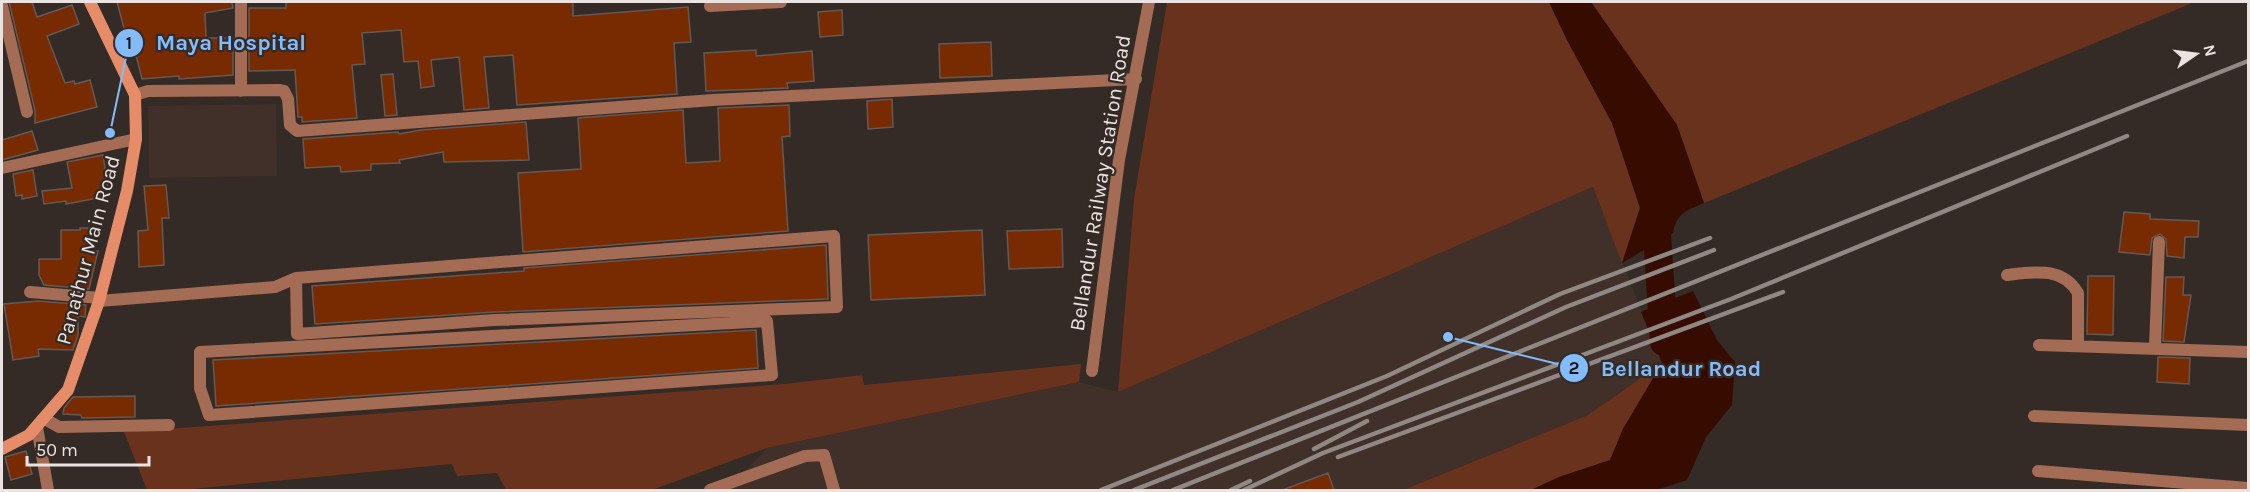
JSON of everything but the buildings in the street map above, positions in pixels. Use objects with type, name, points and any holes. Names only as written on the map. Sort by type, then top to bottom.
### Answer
[{"type":"street","name":"Panathur Main Road","points":[[2,449],[29,435],[68,390],[99,300],[127,190],[136,139],[135,95],[90,2]]},
{"type":"street","points":[[241,2],[241,91]]},
{"type":"street","points":[[710,6],[781,2]]},
{"type":"street","name":"Bellandur Railway Station Road","points":[[1092,370],[1119,160],[1149,2]]},
{"type":"street","points":[[2,6],[27,112]]},
{"type":"street","points":[[135,95],[148,90],[284,91],[288,99],[290,125],[297,131],[713,100],[1136,79]]},
{"type":"street","points":[[2,168],[136,139]]},
{"type":"street","points":[[30,292],[99,300],[275,287],[296,278],[834,236],[837,307],[494,320],[297,334],[296,278]]},
{"type":"street","points":[[2155,347],[2159,242]]},
{"type":"street","points":[[2007,275],[2035,272],[2056,273],[2075,286],[2078,292],[2078,346]]},
{"type":"street","points":[[767,321],[772,375],[209,415],[200,388],[200,352],[767,321]]},
{"type":"street","points":[[2039,345],[2155,347],[2248,352]]},
{"type":"street","points":[[2034,416],[2248,425]]},
{"type":"street","points":[[48,490],[41,423],[59,427],[169,425]]},
{"type":"street","points":[[710,490],[805,456],[824,455],[834,490]]},
{"type":"street","points":[[2038,471],[2248,488]]},
{"type":"shaded area","points":[[1167,2],[1549,2],[1612,123],[1640,208],[1622,263],[1593,187],[1118,392],[1134,199]]},
{"type":"shaded area","points":[[1549,2],[1591,2],[1677,125],[1704,203],[1688,210],[1680,217],[1673,233],[1622,263],[1640,208],[1612,123]]},
{"type":"shaded area","points":[[1591,2],[2195,2],[1704,203],[1677,125]]},
{"type":"shaded area","points":[[276,104],[277,176],[149,178],[148,106]]},
{"type":"shaded area","points":[[1593,187],[1662,363],[1588,415],[1403,490],[727,490],[767,448],[1079,382],[1118,392]]},
{"type":"shaded area","points":[[1693,291],[1717,340],[1735,362],[1732,405],[1706,437],[1687,480],[1656,490],[1531,490],[1559,477],[1610,460],[1623,429],[1662,363],[1641,312]]},
{"type":"shaded area","points":[[1662,363],[1623,429],[1610,460],[1559,477],[1531,490],[1403,490],[1588,415]]},
{"type":"shaded area","points":[[1081,364],[1079,382],[767,448],[652,490],[506,490],[497,473],[457,476],[452,464],[182,490],[147,490],[124,432],[784,384],[862,375],[864,385]]},
{"type":"waterway","points":[[1655,203],[1664,342]]},
{"type":"railway","points":[[1173,490],[2248,61]]},
{"type":"railway","points":[[1244,490],[1323,453],[1731,299],[2127,136]]},
{"type":"railway","points":[[1101,490],[1387,376],[1560,294],[1710,238]]},
{"type":"railway","points":[[1134,490],[1358,402],[1566,307],[1714,250]]},
{"type":"railway","points":[[1338,457],[1783,292]]},
{"type":"railway","points":[[1314,449],[1367,421]]},
{"type":"railway","points":[[1231,490],[1250,481]]},
{"type":"place","name":"Maya Hospital","points":[[110,133]]},
{"type":"place","name":"Bellandur Road","points":[[1448,337]]}]
